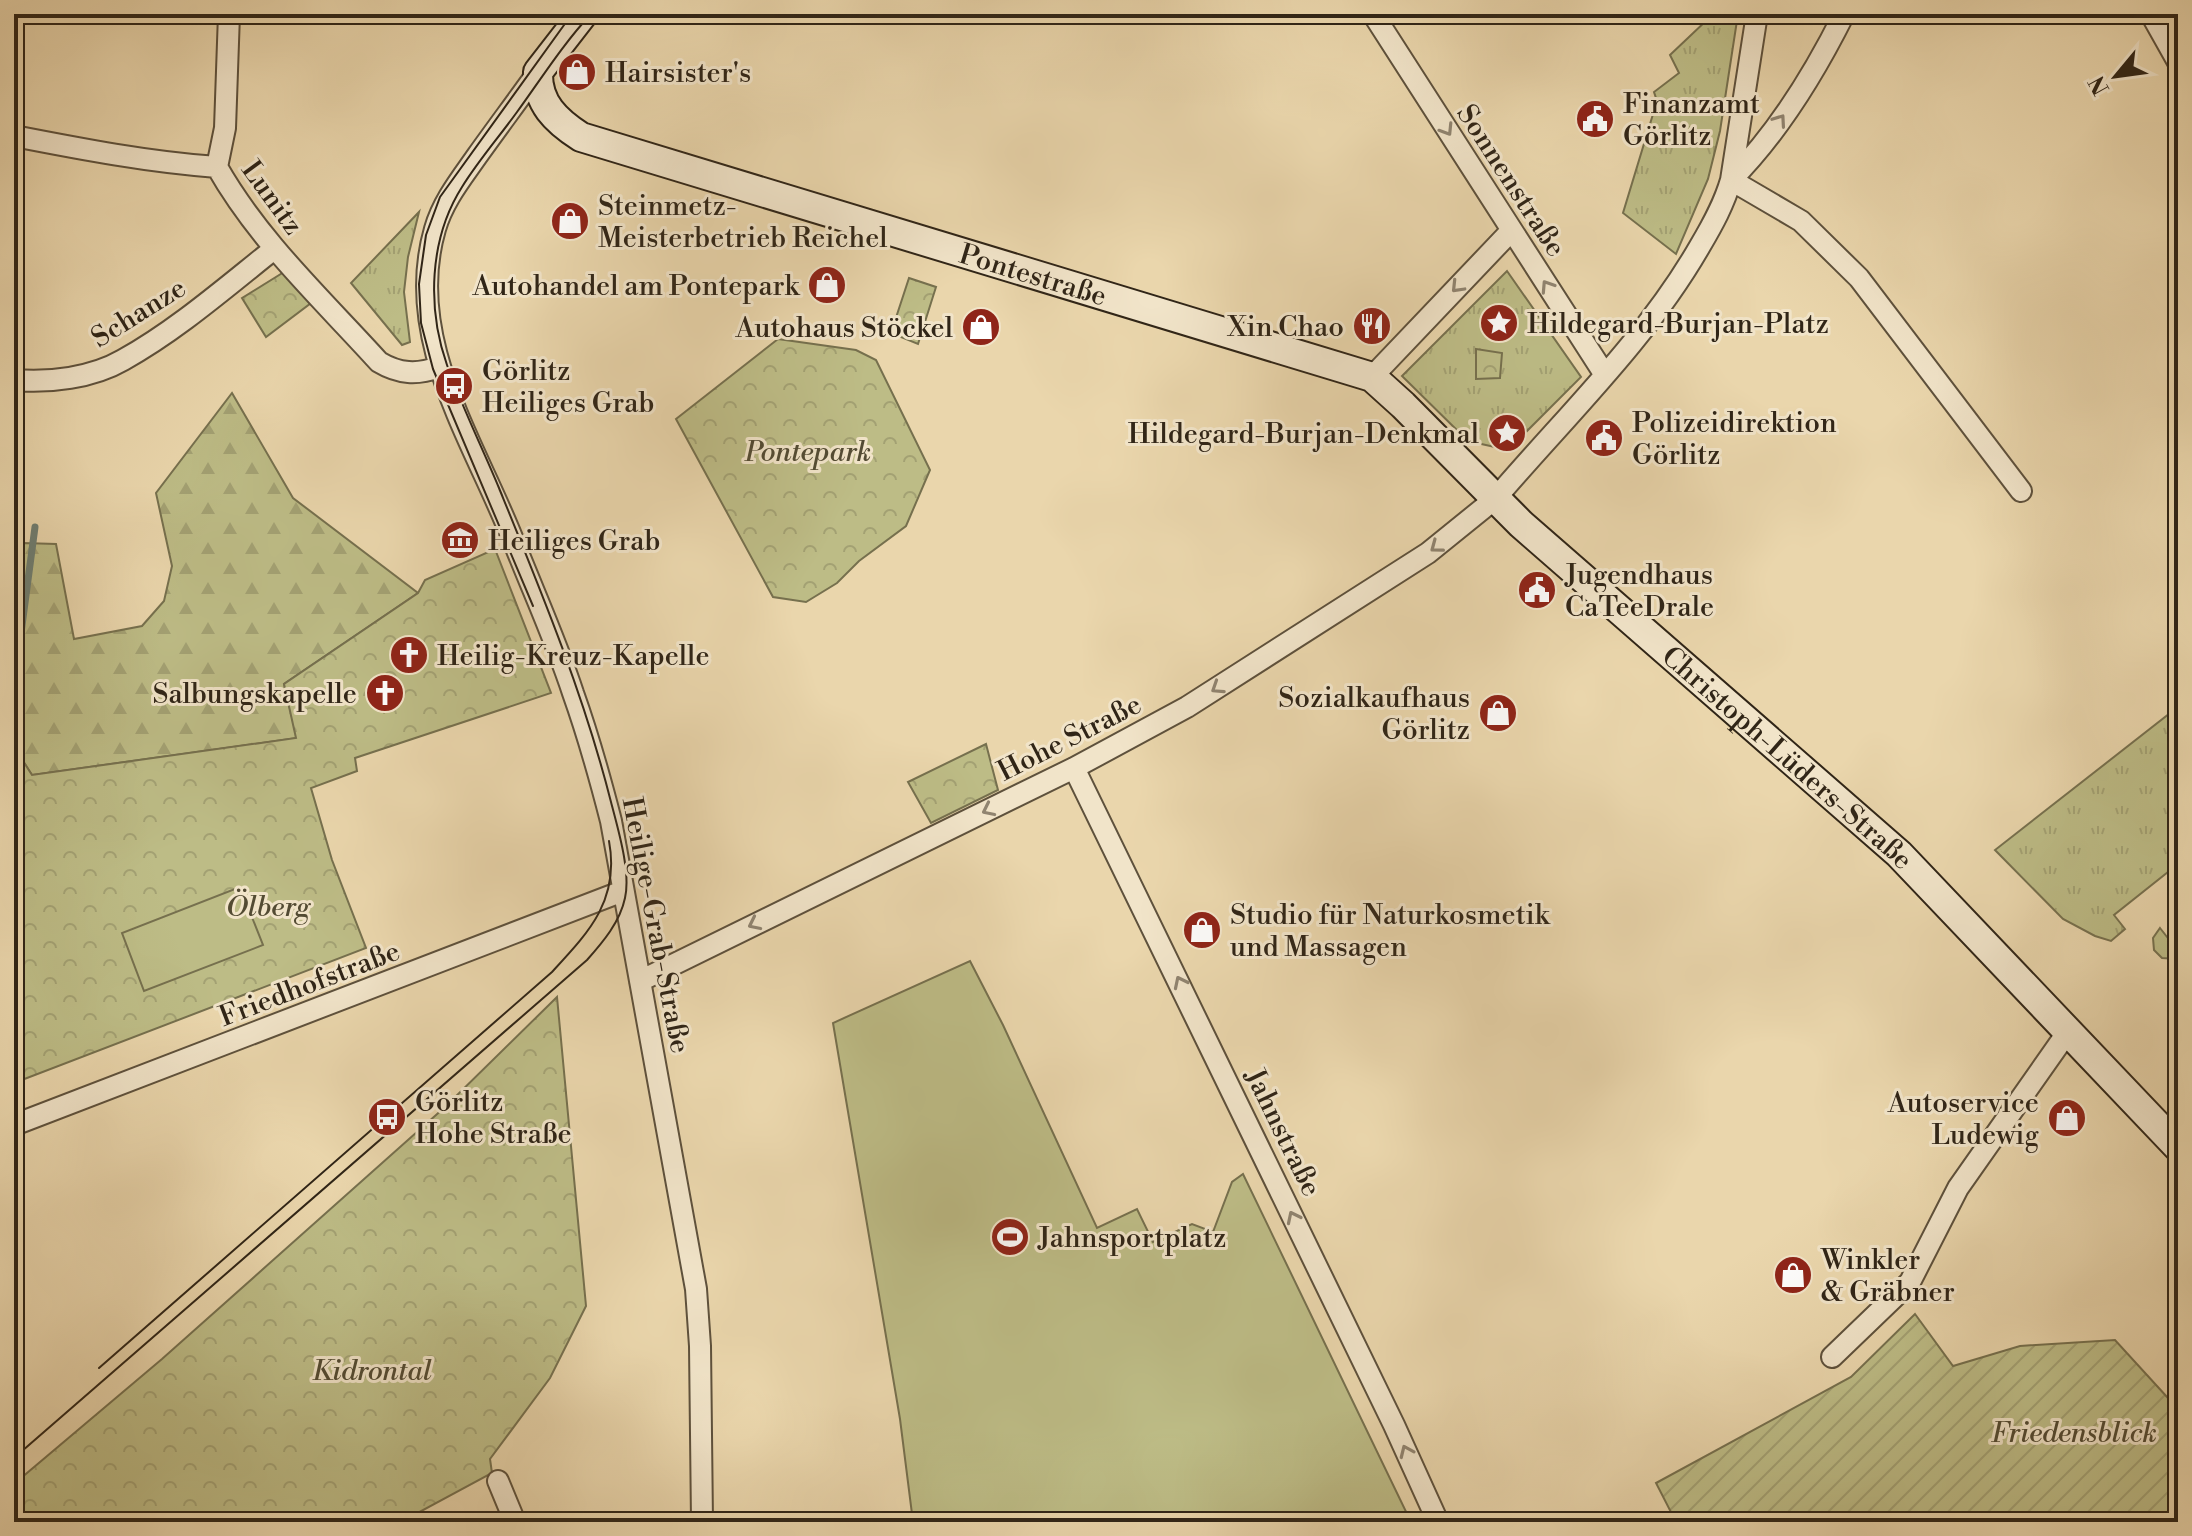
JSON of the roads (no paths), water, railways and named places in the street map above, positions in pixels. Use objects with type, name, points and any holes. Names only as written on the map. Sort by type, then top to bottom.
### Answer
[{"type":"street","name":"Lunitz","points":[[229,14],[225,128],[217,167],[234,197],[274,249],[379,362],[393,370],[414,372],[439,367]]},
{"type":"street","points":[[538,72],[583,14]]},
{"type":"street","name":"Sonnenstraße","points":[[1373,14],[1605,375]]},
{"type":"street","points":[[1731,180],[1757,14]]},
{"type":"street","points":[[1731,180],[1755,156],[1819,64],[1844,14]]},
{"type":"street","points":[[2151,14],[2178,62]]},
{"type":"street","name":"Pontestraße","points":[[538,72],[537,84],[543,100],[562,125],[581,137],[1372,377],[1496,498]]},
{"type":"street","name":"Heilige-Grab-Straße","points":[[538,72],[448,196],[438,220],[429,253],[427,294],[430,332],[439,367],[573,690],[607,808],[696,1289],[700,1346],[702,1522]]},
{"type":"street","points":[[14,136],[169,164],[217,167]]},
{"type":"street","points":[[1731,180],[1801,221],[1859,278],[2021,491]]},
{"type":"street","name":"Hohe Straße","points":[[640,981],[1074,768],[1187,707],[1428,553],[1496,498],[1605,375],[1677,287],[1724,205],[1731,180]]},
{"type":"street","points":[[1372,377],[1511,231]]},
{"type":"street","name":"Schanze","points":[[14,380],[70,377],[122,361],[203,306],[274,249]]},
{"type":"street","name":"Christoph-Lüders-Straße","points":[[1496,498],[1599,594],[1899,854],[2178,1147]]},
{"type":"street","name":"Jahnstraße","points":[[1074,768],[1147,913],[1438,1522]]},
{"type":"street","name":"Friedhofstraße","points":[[14,1125],[623,891]]},
{"type":"street","points":[[1832,1357],[1910,1282],[1958,1188],[2069,1030]]},
{"type":"street","points":[[498,1481],[515,1522]]},
{"type":"waterway","points":[[14,686],[35,527]]},
{"type":"tram line","points":[[533,606],[433,369],[421,323],[419,284],[426,235],[440,197],[572,14]]},
{"type":"tram line","points":[[14,1458],[587,960],[610,931],[623,907],[626,888],[623,850],[588,722],[530,565],[447,365],[434,297],[437,251],[451,207],[462,187],[591,14]]},
{"type":"tram line","points":[[99,1368],[552,972],[589,929],[606,898],[610,881],[609,841]]},
{"type":"place","name":"Hairsister's","points":[[577,72]]},
{"type":"place","name":"Finanzamt Görlitz","points":[[1595,119]]},
{"type":"place","name":"Steinmetz- Meisterbetrieb Reichel","points":[[570,221]]},
{"type":"place","name":"Autohandel am Pontepark","points":[[827,285]]},
{"type":"place","name":"Hildegard-Burjan-Platz","points":[[1499,323]]},
{"type":"place","name":"Xin Chao","points":[[1372,326]]},
{"type":"place","name":"Autohaus Stöckel","points":[[981,327]]},
{"type":"place","name":"Görlitz Heiliges Grab","points":[[454,386]]},
{"type":"place","name":"Hildegard-Burjan-Denkmal","points":[[1507,433]]},
{"type":"place","name":"Polizeidirektion Görlitz","points":[[1604,438]]},
{"type":"place","name":"Heiliges Grab","points":[[460,540]]},
{"type":"place","name":"Jugendhaus CaTeeDrale","points":[[1537,590]]},
{"type":"place","name":"Heilig-Kreuz-Kapelle","points":[[409,655]]},
{"type":"place","name":"Salbungskapelle","points":[[385,693]]},
{"type":"place","name":"Sozialkaufhaus Görlitz","points":[[1498,713]]},
{"type":"place","name":"Studio für Naturkosmetik und Massagen","points":[[1202,930]]},
{"type":"place","name":"Görlitz Hohe Straße","points":[[387,1117]]},
{"type":"place","name":"Autoservice Ludewig","points":[[2067,1118]]},
{"type":"place","name":"Jahnsportplatz","points":[[1010,1237]]},
{"type":"place","name":"Winkler & Gräbner","points":[[1793,1275]]},
{"type":"park label","name":"Pontepark","points":[[808,451]]},
{"type":"park label","name":"Ölberg","points":[[268,906]]},
{"type":"park label","name":"Kidrontal","points":[[372,1370]]},
{"type":"park label","name":"Friedensblick","points":[[2074,1432]]}]
